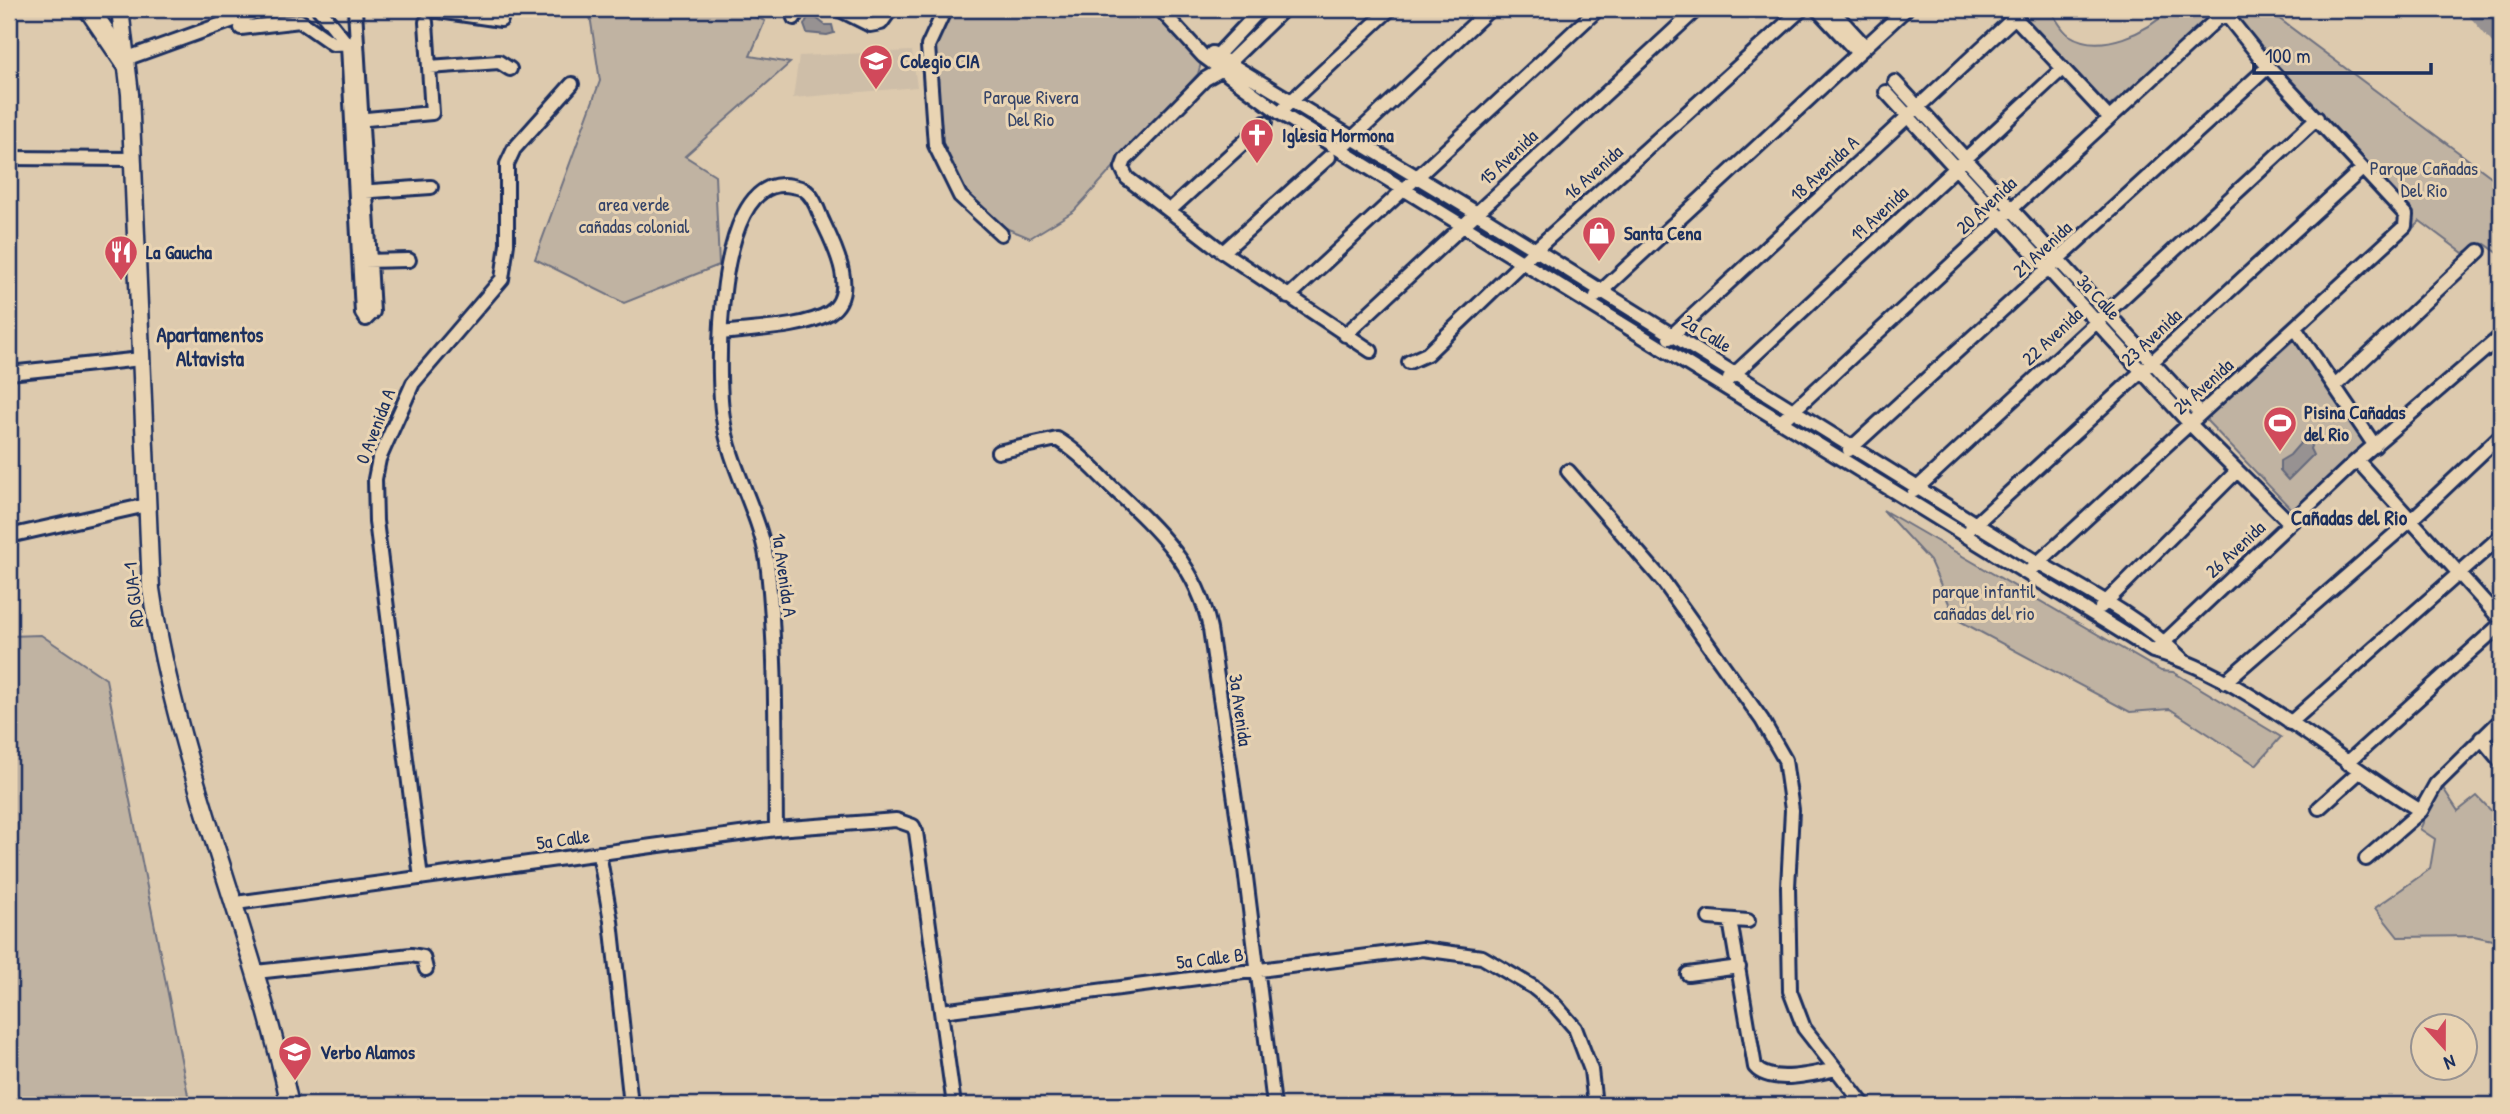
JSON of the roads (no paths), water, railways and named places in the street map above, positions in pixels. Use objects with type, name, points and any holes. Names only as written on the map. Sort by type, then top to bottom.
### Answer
[{"type":"highway","points":[[89,9],[124,58]]},
{"type":"highway","points":[[105,9],[124,58]]},
{"type":"main road","name":"RD GUA-1","points":[[120,9],[130,94],[151,589],[160,647],[176,719],[236,903],[290,1105]]},
{"type":"street","points":[[124,58],[264,9]]},
{"type":"street","points":[[319,9],[352,43]]},
{"type":"street","points":[[355,9],[352,43],[365,261],[409,260]]},
{"type":"street","points":[[838,9],[870,25],[880,23],[891,9]]},
{"type":"street","points":[[945,9],[928,46],[935,145],[960,196],[1001,234]]},
{"type":"street","points":[[1160,9],[1214,59]]},
{"type":"street","points":[[1171,9],[1214,59]]},
{"type":"street","points":[[1261,9],[1214,59],[1205,79],[1125,160],[1122,168],[1127,178],[1223,252],[1371,351]]},
{"type":"street","points":[[1214,59],[1284,9]]},
{"type":"street","points":[[1280,113],[1390,9]]},
{"type":"street","points":[[1341,149],[1490,9]]},
{"type":"street","points":[[1288,297],[1598,9]]},
{"type":"street","name":"15 Avenida","points":[[1345,335],[1697,9]]},
{"type":"street","name":"16 Avenida","points":[[1409,362],[1427,354],[1535,250],[1802,9]]},
{"type":"street","points":[[1817,9],[1861,49]]},
{"type":"street","points":[[1831,9],[1861,49]]},
{"type":"street","points":[[1589,303],[1906,9]]},
{"type":"street","points":[[357,120],[430,115],[425,15],[458,12],[501,20]]},
{"type":"street","points":[[2011,13],[2108,117]]},
{"type":"street","name":"18 Avenida A","points":[[1660,347],[1913,112],[2011,13]]},
{"type":"street","name":"20 Avenida","points":[[1782,421],[2218,18],[2228,17],[2268,67]]},
{"type":"street","points":[[241,28],[300,21],[330,43],[352,43]]},
{"type":"street","name":"2a Calle","points":[[1214,59],[1418,177],[1791,410],[1854,446],[1918,487],[2027,573],[2153,651],[2182,659],[2225,682],[2421,811]]},
{"type":"street","name":"2a Calle","points":[[1214,59],[1280,113],[1907,497],[2039,563],[2106,601],[2164,642],[2182,659]]},
{"type":"street","points":[[429,67],[499,62],[510,69]]},
{"type":"street","points":[[2268,67],[2362,169]]},
{"type":"street","name":"21 Avenida","points":[[1841,458],[2268,67]]},
{"type":"street","name":"19 Avenida","points":[[1722,385],[2062,69]]},
{"type":"street","points":[[1895,82],[1913,112]]},
{"type":"street","name":"0 Avenida A","points":[[421,878],[376,521],[375,479],[393,423],[413,383],[502,279],[507,244],[507,164],[514,149],[572,84]]},
{"type":"street","name":"3a Calle","points":[[1885,92],[1913,112],[2006,213],[2058,260],[2200,414]]},
{"type":"street","name":"22 Avenida","points":[[1907,497],[2317,118]]},
{"type":"street","points":[[1170,210],[1265,123]]},
{"type":"street","points":[[1223,252],[1329,157]]},
{"type":"street","points":[[9,158],[133,159]]},
{"type":"street","name":"24 Avenida","points":[[2027,573],[2405,226],[2406,215],[2362,169]]},
{"type":"street","name":"23 Avenida","points":[[1971,529],[2362,169]]},
{"type":"street","name":"1a Avenida A","points":[[721,333],[814,320],[832,311],[840,298],[843,280],[841,261],[812,198],[803,189],[782,185],[765,189],[755,195],[740,219],[725,284],[719,356],[723,419],[736,470],[755,512],[768,567],[774,644],[776,829]]},
{"type":"street","points":[[360,192],[431,187]]},
{"type":"street","name":"3a Calle","points":[[2006,213],[2048,270],[2190,424],[2290,523]]},
{"type":"street","points":[[2335,386],[2479,251]]},
{"type":"street","points":[[2295,328],[2375,446]]},
{"type":"street","name":"26 Avenida","points":[[2153,651],[2357,460],[2501,336]]},
{"type":"street","points":[[9,373],[141,359]]},
{"type":"street","points":[[2225,682],[2411,520],[2501,435]]},
{"type":"street","name":"3a Avenida","points":[[998,452],[1057,439],[1075,450],[1162,533],[1188,566],[1206,610],[1210,629],[1274,1105]]},
{"type":"street","points":[[2347,763],[2501,622],[2357,460]]},
{"type":"street","points":[[1567,471],[1663,581],[1762,720],[1785,760],[1792,810],[1788,887],[1790,990],[1804,1028],[1864,1105]]},
{"type":"street","points":[[2094,614],[2237,471]]},
{"type":"street","points":[[9,536],[147,505]]},
{"type":"street","points":[[2290,723],[2501,536]]},
{"type":"street","points":[[2366,859],[2421,811],[2436,784],[2501,720]]},
{"type":"street","points":[[2481,738],[2501,762]]},
{"type":"street","points":[[2319,808],[2359,772]]},
{"type":"street","name":"5a Calle","points":[[236,903],[776,829],[896,820],[913,826],[916,832],[942,1011]]},
{"type":"street","points":[[599,853],[611,921],[631,1105]]},
{"type":"street","points":[[1709,918],[1748,921]]},
{"type":"street","points":[[1730,920],[1752,1058],[1761,1074],[1773,1076],[1836,1069]]},
{"type":"street","name":"5a Calle B","points":[[942,1011],[1422,949],[1482,957],[1533,987],[1575,1028],[1591,1070],[1595,1105]]},
{"type":"street","points":[[256,972],[411,955],[423,957],[426,969]]},
{"type":"street","points":[[1688,974],[1739,967]]},
{"type":"street","points":[[942,1011],[954,1105]]},
{"type":"waterway","points":[[2477,9],[2501,37]]},
{"type":"place","name":"Colegio CIA","points":[[876,91]]},
{"type":"place","name":"Iglesia Mormona","points":[[1257,165]]},
{"type":"place","name":"Santa Cena","points":[[1599,263]]},
{"type":"place","name":"La Gaucha","points":[[121,282]]},
{"type":"place","name":"Pisina Cañadas del Rio","points":[[2280,453]]},
{"type":"place","name":"Verbo Alamos","points":[[295,1082]]},
{"type":"district","name":"Apartamentos Altavista","points":[[210,347]]},
{"type":"district","name":"Cañadas del Rio","points":[[2349,518]]},
{"type":"park label","name":"Parque Rivera Del Rio","points":[[1031,108]]},
{"type":"park label","name":"Parque Cañadas Del Rio","points":[[2424,179]]},
{"type":"park label","name":"area verde cañadas colonial","points":[[634,215]]},
{"type":"park label","name":"parque infantil cañadas del rio","points":[[1984,602]]}]
